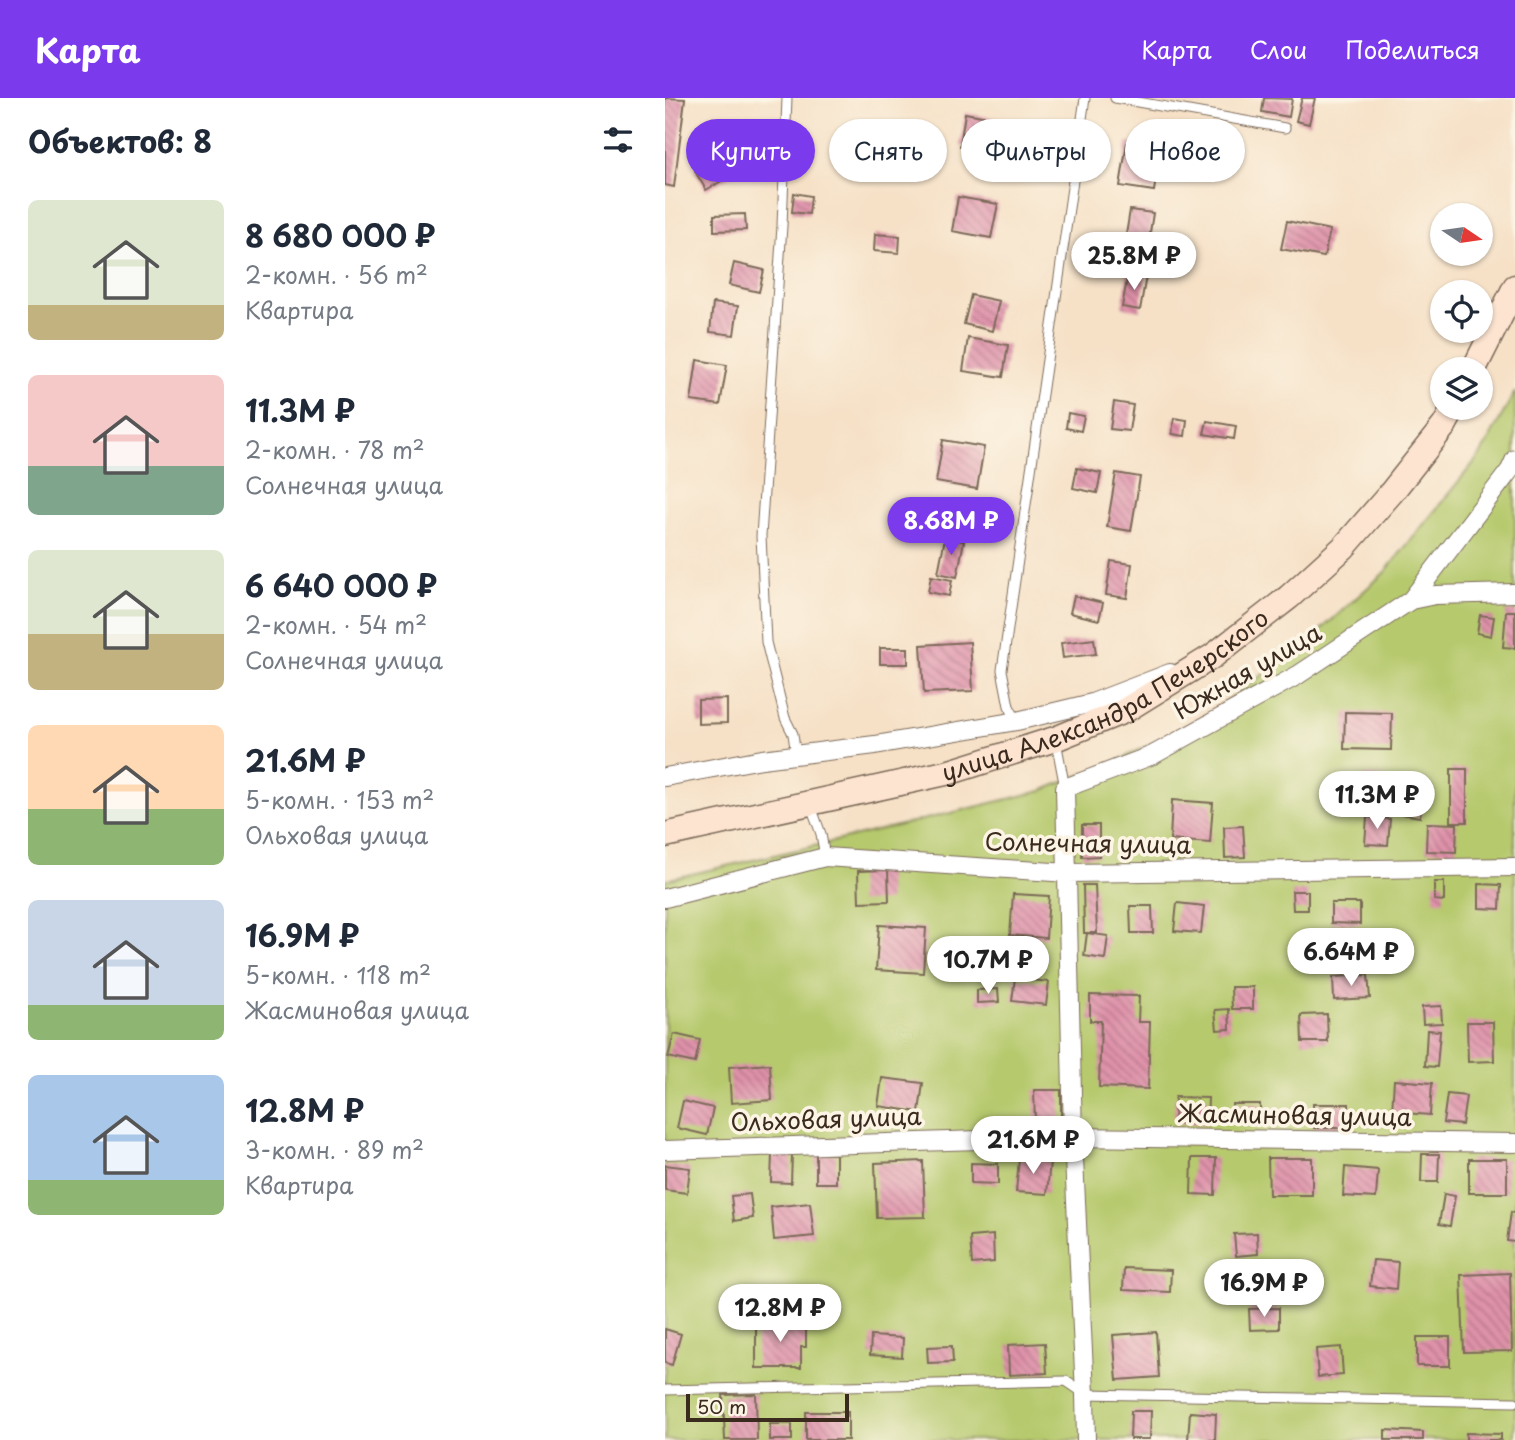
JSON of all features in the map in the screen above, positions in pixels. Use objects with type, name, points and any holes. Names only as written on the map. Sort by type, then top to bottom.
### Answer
[{"type":"main road","points":[[1480,357],[1515,288]]},
{"type":"main road","name":"улица Александра Печерского","points":[[665,835],[950,772],[1055,739],[1124,711],[1213,656],[1289,597],[1344,547],[1391,493],[1447,420]]},
{"type":"street","name":"Южная улица","points":[[1065,788],[1153,755],[1298,675],[1411,600],[1510,470],[1515,459]]},
{"type":"street","name":"Южная улица","points":[[1411,600],[1435,595],[1515,593]]},
{"type":"street","points":[[665,777],[762,759],[876,745],[1017,721],[1092,703],[1213,656]]},
{"type":"street","points":[[1065,788],[1073,1137],[1086,1440]]},
{"type":"street","name":"Солнечная улица","points":[[665,898],[825,857],[1068,873],[1515,867]]},
{"type":"street","name":"Жасминовая улица","points":[[1073,1137],[1515,1143]]},
{"type":"street","name":"Ольховая улица","points":[[665,1150],[1073,1137]]},
{"type":"lane","points":[[787,98],[782,226],[761,536],[766,642],[785,718],[793,734],[796,755]]},
{"type":"lane","points":[[1017,721],[1009,706],[1002,670],[1085,98]]},
{"type":"lane","points":[[1115,98],[1285,128]]},
{"type":"lane","points":[[1055,739],[1065,788]]},
{"type":"lane","points":[[810,804],[821,834],[825,857]]},
{"type":"lane","points":[[665,1390],[1066,1381],[1085,1394],[1515,1402]]},
{"type":"green space","points":[[1515,392],[1515,1440],[665,1440],[665,880],[1041,791],[1126,757],[1208,714],[1302,647],[1385,572],[1481,454]]},
{"type":"building","points":[[665,98],[685,99],[674,187],[665,185]]},
{"type":"building","points":[[1264,98],[1292,99],[1289,117],[1262,112]]},
{"type":"building","points":[[1302,98],[1315,98],[1309,124],[1296,121]]},
{"type":"building","points":[[965,113],[1000,119],[964,119]]},
{"type":"building","points":[[1125,155],[1125,182],[1155,182],[1154,191],[1120,186]]},
{"type":"building","points":[[701,182],[720,182],[706,190]]},
{"type":"building","points":[[794,193],[811,196],[809,214],[792,212]]},
{"type":"building","points":[[958,197],[998,204],[991,238],[952,231]]},
{"type":"building","points":[[1130,210],[1153,213],[1149,239],[1126,235]]},
{"type":"building","points":[[745,214],[746,230],[714,231],[714,215]]},
{"type":"building","points":[[1287,221],[1330,230],[1324,257],[1281,249]]},
{"type":"building","points":[[875,234],[900,236],[899,253],[874,251]]},
{"type":"building","points":[[734,263],[764,270],[759,292],[729,285]]},
{"type":"building","points":[[1128,274],[1146,276],[1140,310],[1122,307]]},
{"type":"building","points":[[971,295],[999,301],[992,331],[964,324]]},
{"type":"building","points":[[713,303],[738,306],[734,335],[710,332]]},
{"type":"building","points":[[968,338],[1008,345],[1003,377],[963,371]]},
{"type":"building","points":[[697,360],[727,365],[720,405],[691,401]]},
{"type":"building","points":[[1114,402],[1133,405],[1129,431],[1110,429]]},
{"type":"building","points":[[1068,413],[1084,416],[1081,431],[1066,428]]},
{"type":"building","points":[[1174,418],[1187,420],[1185,436],[1172,434]]},
{"type":"building","points":[[1207,421],[1236,426],[1234,439],[1204,434]]},
{"type":"building","points":[[943,440],[984,447],[977,489],[936,482]]},
{"type":"building","points":[[1077,468],[1101,473],[1097,493],[1073,488]]},
{"type":"building","points":[[1116,473],[1140,477],[1131,531],[1107,527]]},
{"type":"building","points":[[945,538],[964,541],[957,577],[938,573]]},
{"type":"building","points":[[1111,561],[1132,564],[1127,598],[1106,595]]},
{"type":"building","points":[[931,576],[952,580],[949,596],[928,592]]},
{"type":"building","points":[[1074,596],[1103,603],[1099,620],[1070,613]]},
{"type":"building","points":[[1506,611],[1515,611],[1515,648],[1503,647]]},
{"type":"building","points":[[1480,615],[1494,617],[1491,636],[1477,633]]},
{"type":"building","points":[[1094,639],[1096,654],[1063,658],[1061,643]]},
{"type":"building","points":[[970,642],[973,691],[924,693],[921,645]]},
{"type":"building","points":[[880,648],[908,648],[908,664],[880,664]]},
{"type":"building","points":[[727,699],[727,723],[698,724],[698,700]]},
{"type":"building","points":[[1345,712],[1392,713],[1391,750],[1344,749]]},
{"type":"building","points":[[1451,769],[1467,769],[1467,822],[1451,822]]},
{"type":"building","points":[[1364,775],[1385,777],[1383,803],[1362,802]]},
{"type":"building","points":[[1403,791],[1423,793],[1420,817],[1401,814]]},
{"type":"building","points":[[1172,800],[1213,803],[1210,843],[1170,840]]},
{"type":"building","points":[[1367,817],[1390,819],[1388,845],[1365,844]]},
{"type":"building","points":[[1427,823],[1457,824],[1456,852],[1426,851]]},
{"type":"building","points":[[1082,825],[1099,825],[1099,856],[1082,857]]},
{"type":"building","points":[[1243,826],[1245,857],[1225,858],[1224,827]]},
{"type":"building","points":[[888,870],[889,901],[859,902],[858,871]]},
{"type":"building","points":[[1434,882],[1444,882],[1444,901],[1434,900]]},
{"type":"building","points":[[1479,884],[1501,885],[1500,909],[1479,908]]},
{"type":"building","points":[[1083,885],[1095,885],[1097,933],[1084,933]]},
{"type":"building","points":[[1292,891],[1308,891],[1308,910],[1293,910]]},
{"type":"building","points":[[1013,894],[1049,896],[1046,938],[1010,935]]},
{"type":"building","points":[[1177,903],[1204,906],[1201,933],[1174,931]]},
{"type":"building","points":[[1331,903],[1360,903],[1360,924],[1331,923]]},
{"type":"building","points":[[1130,906],[1152,906],[1153,933],[1131,933]]},
{"type":"building","points":[[879,925],[926,928],[923,973],[876,970]]},
{"type":"building","points":[[1087,933],[1108,936],[1105,959],[1084,956]]},
{"type":"building","points":[[1368,975],[1370,998],[1334,1000],[1333,977]]},
{"type":"building","points":[[1015,978],[1049,982],[1046,1005],[1012,1001]]},
{"type":"building","points":[[1231,987],[1253,987],[1253,1009],[1232,1009]]},
{"type":"building","points":[[998,989],[999,1002],[977,1003],[977,990]]},
{"type":"building","points":[[1090,995],[1139,996],[1138,1022],[1150,1022],[1148,1089],[1099,1087],[1101,1021],[1090,1021]]},
{"type":"building","points":[[1441,1006],[1442,1023],[1423,1024],[1422,1007]]},
{"type":"building","points":[[1229,1009],[1230,1029],[1217,1030],[1215,1010]]},
{"type":"building","points":[[1327,1014],[1328,1042],[1302,1042],[1301,1015]]},
{"type":"building","points":[[1467,1022],[1493,1022],[1494,1061],[1468,1062]]},
{"type":"building","points":[[1427,1030],[1440,1031],[1437,1067],[1425,1066]]},
{"type":"building","points":[[674,1034],[700,1040],[695,1063],[668,1057]]},
{"type":"building","points":[[770,1064],[772,1100],[731,1103],[729,1067]]},
{"type":"building","points":[[882,1078],[923,1083],[919,1112],[878,1106]]},
{"type":"building","points":[[1394,1080],[1432,1083],[1430,1115],[1392,1112]]},
{"type":"building","points":[[1034,1090],[1061,1090],[1061,1122],[1035,1123]]},
{"type":"building","points":[[1447,1094],[1466,1096],[1462,1125],[1443,1123]]},
{"type":"building","points":[[1175,1097],[1208,1098],[1207,1124],[1174,1123]]},
{"type":"building","points":[[683,1101],[713,1108],[707,1135],[677,1128]]},
{"type":"building","points":[[1232,1104],[1260,1104],[1260,1119],[1233,1119]]},
{"type":"building","points":[[1313,1104],[1349,1104],[1349,1128],[1314,1128]]},
{"type":"building","points":[[772,1154],[792,1155],[791,1183],[771,1182]]},
{"type":"building","points":[[816,1154],[836,1154],[836,1183],[816,1183]]},
{"type":"building","points":[[1422,1154],[1439,1154],[1438,1182],[1421,1182]]},
{"type":"building","points":[[1192,1158],[1216,1158],[1215,1195],[1191,1194]]},
{"type":"building","points":[[1268,1158],[1312,1158],[1312,1195],[1269,1195]]},
{"type":"building","points":[[1019,1159],[1050,1161],[1047,1194],[1016,1192]]},
{"type":"building","points":[[1469,1159],[1507,1159],[1507,1193],[1469,1193]]},
{"type":"building","points":[[923,1161],[925,1217],[877,1218],[875,1163]]},
{"type":"building","points":[[971,1163],[998,1164],[998,1184],[971,1183]]},
{"type":"building","points":[[665,1165],[690,1168],[687,1193],[665,1190]]},
{"type":"building","points":[[1345,1167],[1378,1170],[1376,1198],[1343,1196]]},
{"type":"building","points":[[750,1194],[753,1218],[734,1221],[731,1196]]},
{"type":"building","points":[[1444,1194],[1455,1196],[1450,1226],[1439,1224]]},
{"type":"building","points":[[810,1203],[814,1236],[774,1240],[771,1207]]},
{"type":"building","points":[[1511,1212],[1515,1213],[1515,1242],[1507,1241]]},
{"type":"building","points":[[1257,1233],[1258,1254],[1236,1256],[1234,1234]]},
{"type":"building","points":[[993,1235],[994,1262],[972,1264],[970,1237]]},
{"type":"building","points":[[1373,1260],[1398,1262],[1396,1289],[1370,1286]]},
{"type":"building","points":[[1280,1262],[1308,1262],[1309,1284],[1280,1284]]},
{"type":"building","points":[[1124,1268],[1171,1270],[1170,1292],[1123,1290]]},
{"type":"building","points":[[1510,1273],[1512,1351],[1464,1352],[1461,1275]]},
{"type":"building","points":[[1279,1308],[1279,1329],[1250,1330],[1249,1309]]},
{"type":"building","points":[[772,1317],[789,1317],[789,1323],[806,1323],[806,1347],[801,1347],[801,1368],[756,1368],[756,1324],[772,1324]]},
{"type":"building","points":[[665,1329],[681,1334],[672,1365],[665,1363]]},
{"type":"building","points":[[1156,1332],[1159,1377],[1117,1380],[1113,1335]]},
{"type":"building","points":[[871,1336],[903,1338],[902,1357],[870,1355]]},
{"type":"building","points":[[1417,1337],[1450,1337],[1450,1366],[1417,1366]]},
{"type":"building","points":[[1045,1343],[1047,1373],[1009,1375],[1008,1345]]},
{"type":"building","points":[[952,1346],[953,1362],[928,1363],[927,1347]]},
{"type":"building","points":[[1341,1347],[1343,1375],[1318,1377],[1316,1349]]},
{"type":"building","points":[[756,1394],[757,1440],[725,1440],[723,1395]]},
{"type":"building","points":[[1131,1411],[1151,1411],[1150,1439],[1130,1439]]},
{"type":"building","points":[[806,1412],[848,1412],[848,1440],[806,1440]]},
{"type":"building","points":[[1190,1412],[1216,1414],[1215,1440],[1188,1440]]},
{"type":"building","points":[[770,1424],[792,1424],[792,1440],[770,1440]]},
{"type":"building","points":[[1385,1430],[1423,1432],[1423,1440],[1385,1440]]},
{"type":"building","points":[[1466,1433],[1501,1434],[1501,1440],[1466,1440]]}]
